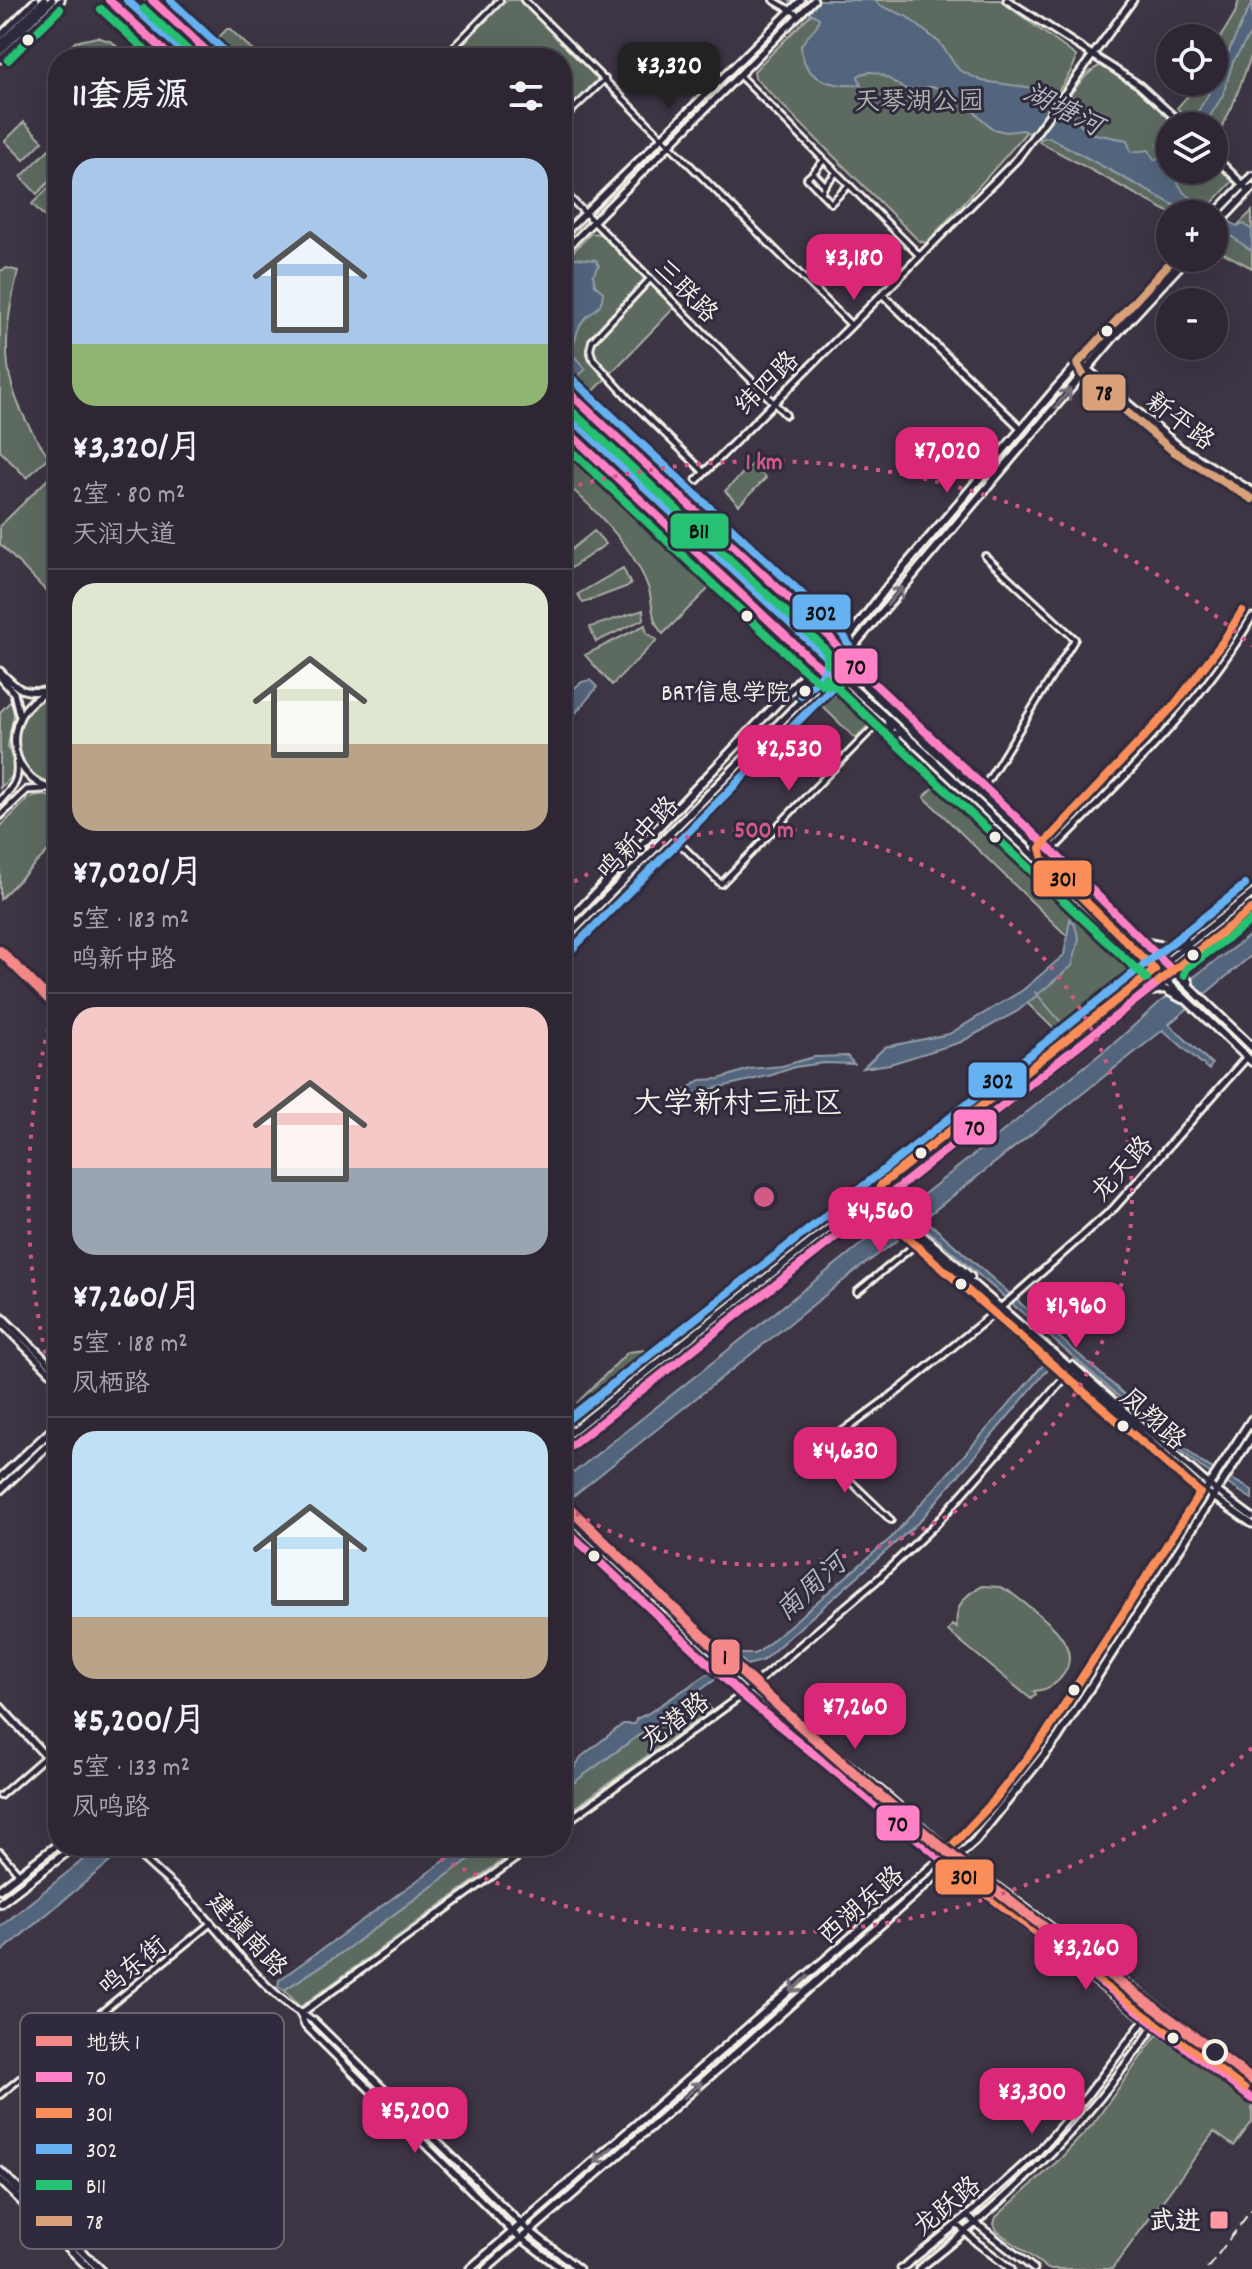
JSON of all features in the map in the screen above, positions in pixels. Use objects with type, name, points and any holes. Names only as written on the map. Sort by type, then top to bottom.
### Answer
[{"type":"main road","points":[[1,48],[44,0]]},
{"type":"main road","points":[[1,48],[52,0]]},
{"type":"main road","points":[[120,0],[172,48]]},
{"type":"main road","points":[[139,0],[192,48]]},
{"type":"main road","points":[[1,48],[16,43]]},
{"type":"main road","points":[[1228,212],[1248,188],[1252,176]]},
{"type":"main road","points":[[1228,204],[1248,188]]},
{"type":"main road","name":"鸣新中路","points":[[572,918],[819,662],[838,647],[1077,364],[1161,272]]},
{"type":"main road","name":"鸣新中路","points":[[572,932],[834,672],[1085,372],[1174,272]]},
{"type":"main road","points":[[572,406],[832,653],[842,659],[973,787],[1050,853],[1252,1047]]},
{"type":"main road","points":[[572,421],[819,662],[940,768],[1249,1060]]},
{"type":"main road","points":[[838,647],[842,659]]},
{"type":"main road","points":[[888,721],[891,734],[902,733]]},
{"type":"main road","points":[[926,767],[940,768]]},
{"type":"main road","points":[[973,787],[984,787],[985,798]]},
{"type":"main road","points":[[1064,885],[1070,903]]},
{"type":"main road","points":[[572,1431],[1134,987],[1152,967],[1164,962],[1252,894]]},
{"type":"main road","points":[[572,1445],[1252,910]]},
{"type":"main road","points":[[1140,941],[1169,947],[1198,937]]},
{"type":"main road","points":[[1184,980],[1183,972],[1191,957]]},
{"type":"main road","points":[[1131,958],[1152,967]]},
{"type":"main road","points":[[1137,1000],[1154,989],[1172,990]]},
{"type":"main road","name":"西湖东路","points":[[470,2269],[950,1852],[994,1804],[1047,1734],[1252,1419]]},
{"type":"main road","points":[[0,1478],[48,1433]]},
{"type":"main road","name":"西湖东路","points":[[486,2269],[957,1858],[1001,1811],[1057,1739],[1252,1436]]},
{"type":"main road","points":[[0,1490],[48,1445]]},
{"type":"main road","points":[[572,1520],[751,1687],[882,1792],[957,1858],[1252,2078]]},
{"type":"main road","points":[[572,1535],[742,1695],[949,1865],[1252,2099]]},
{"type":"main road","points":[[0,1889],[48,1852]]},
{"type":"main road","points":[[0,1903],[62,1856]]},
{"type":"main road","points":[[0,2171],[20,2191]]},
{"type":"main road","points":[[0,2180],[20,2200]]},
{"type":"main road","points":[[70,2249],[90,2269]]},
{"type":"main road","points":[[80,2249],[100,2269]]},
{"type":"street","points":[[0,36],[36,0]]},
{"type":"street","points":[[0,59],[61,0]]},
{"type":"street","points":[[109,0],[161,48]]},
{"type":"street","points":[[152,0],[203,48]]},
{"type":"street","points":[[453,48],[500,0]]},
{"type":"street","points":[[524,0],[851,325]]},
{"type":"street","points":[[773,0],[802,13]]},
{"type":"street","points":[[572,227],[801,0]]},
{"type":"street","points":[[572,243],[814,0]]},
{"type":"street","points":[[1007,0],[1139,85],[1169,112]]},
{"type":"street","points":[[1092,56],[1133,0]]},
{"type":"street","name":"纬四路","points":[[697,480],[1017,159],[1092,56]]},
{"type":"street","points":[[739,75],[920,256]]},
{"type":"street","points":[[572,110],[605,79]]},
{"type":"street","points":[[824,160],[806,177],[821,193],[831,203],[849,185]]},
{"type":"street","points":[[1228,169],[1248,188]]},
{"type":"street","points":[[813,173],[825,185]]},
{"type":"street","points":[[821,193],[837,173]]},
{"type":"street","name":"三联路","points":[[572,200],[786,415]]},
{"type":"street","points":[[650,279],[592,341],[590,350],[597,366],[704,472]]},
{"type":"street","points":[[883,295],[1022,429]]},
{"type":"street","name":"新平路","points":[[1077,364],[1173,451],[1252,499]]},
{"type":"street","name":"新平路","points":[[1085,372],[1181,448],[1252,491]]},
{"type":"street","points":[[572,395],[838,647]]},
{"type":"street","points":[[572,435],[819,662]]},
{"type":"street","points":[[984,787],[1075,639],[985,556]]},
{"type":"street","points":[[1050,853],[1193,701],[1216,674],[1252,617]]},
{"type":"street","points":[[842,659],[984,787],[1164,962]]},
{"type":"street","points":[[0,671],[19,690],[29,693],[48,690]]},
{"type":"street","points":[[834,672],[878,723],[1131,958],[1138,970],[1134,987]]},
{"type":"street","points":[[0,677],[14,693],[19,712],[14,747],[19,777],[0,801]]},
{"type":"street","points":[[16,723],[28,704],[48,691]]},
{"type":"street","points":[[669,833],[721,884],[878,723]]},
{"type":"street","points":[[17,759],[29,777],[48,788]]},
{"type":"street","points":[[0,816],[27,790],[48,789]]},
{"type":"street","name":"龙天路","points":[[818,1450],[902,1388],[1012,1298],[1114,1208],[1249,1060]]},
{"type":"street","name":"凤翔路","points":[[886,1183],[890,1208],[916,1233],[1252,1524]]},
{"type":"street","name":"凤翔路","points":[[916,1233],[1002,1306]]},
{"type":"street","points":[[857,1292],[921,1240]]},
{"type":"street","points":[[0,1315],[48,1362]]},
{"type":"street","points":[[0,1322],[48,1370]]},
{"type":"street","name":"龙潜路","points":[[572,1818],[742,1695],[877,1580],[936,1524],[1073,1368]]},
{"type":"street","points":[[818,1450],[891,1520]]},
{"type":"street","name":"凤翔路","points":[[1215,1494],[1252,1517]]},
{"type":"street","points":[[0,1706],[48,1758]]},
{"type":"street","points":[[0,1796],[46,1756]]},
{"type":"street","points":[[0,1852],[19,1874]]},
{"type":"street","name":"建镇南路","points":[[140,1856],[211,1923],[258,1976],[300,2014]]},
{"type":"street","points":[[300,2014],[519,1856]]},
{"type":"street","name":"鸣东街","points":[[102,2013],[211,1923]]},
{"type":"street","name":"龙跃路","points":[[901,2269],[1011,2178],[1063,2125],[1146,2018],[1161,2010]]},
{"type":"street","name":"龙跃路","points":[[919,2269],[976,2224],[1037,2169],[1077,2127],[1155,2025],[1161,2010]]},
{"type":"street","points":[[300,2014],[314,2021],[521,2224],[579,2269]]},
{"type":"street","points":[[300,2014],[305,2025],[513,2232],[562,2269]]},
{"type":"street","name":"鸣东街","points":[[0,2095],[20,2079]]},
{"type":"street","points":[[967,2216],[1034,2269]]},
{"type":"street","points":[[957,2224],[1011,2269]]},
{"type":"green space","points":[[507,0],[521,0],[570,48],[459,48]]},
{"type":"green space","name":"天琴湖公园","points":[[825,0],[1000,0],[1076,56],[1057,94],[1036,121],[926,243],[919,241],[755,78],[754,71]]},
{"type":"green space","points":[[1239,0],[1252,0],[1252,54],[1228,115],[1228,112],[1181,112],[1177,108],[1188,96],[1228,96],[1228,25]]},
{"type":"green space","points":[[230,29],[250,48],[215,48],[214,42]]},
{"type":"green space","points":[[97,37],[112,42],[118,48],[70,48],[75,42]]},
{"type":"green space","points":[[572,50],[600,77],[572,106]]},
{"type":"green space","points":[[1101,65],[1138,89],[1163,112],[1156,112],[1156,184],[1228,184],[1228,176],[1233,181],[1215,200],[1156,200],[1156,205],[1039,142],[1075,89]]},
{"type":"green space","points":[[24,122],[43,141],[24,160],[5,141]]},
{"type":"green space","points":[[48,150],[48,183],[37,194],[21,177]]},
{"type":"green space","points":[[48,188],[48,220],[32,204]]},
{"type":"green space","points":[[1252,211],[1252,268],[1228,255],[1228,234]]},
{"type":"green space","points":[[591,233],[600,234],[674,308],[589,396],[572,380],[572,253]]},
{"type":"green space","points":[[7,268],[18,271],[8,323],[8,367],[12,388],[20,409],[47,454],[47,458],[27,478],[0,451],[0,271]]},
{"type":"green space","points":[[572,445],[715,582],[663,634],[654,617],[642,572],[600,516],[572,489]]},
{"type":"green space","points":[[752,464],[766,478],[739,505],[725,491]]},
{"type":"green space","points":[[48,479],[48,593],[0,544],[0,526]]},
{"type":"green space","points":[[594,531],[606,544],[572,567],[572,549]]},
{"type":"green space","points":[[623,568],[631,585],[583,603],[578,594]]},
{"type":"green space","points":[[643,610],[644,619],[596,642],[590,627]]},
{"type":"green space","points":[[645,625],[647,633],[657,640],[612,685],[585,655]]},
{"type":"green space","points":[[827,694],[839,696],[869,725],[855,738],[815,699]]},
{"type":"green space","points":[[46,697],[48,782],[30,771],[18,748],[21,724],[27,713]]},
{"type":"green space","points":[[11,701],[15,709],[8,746],[14,766],[13,775],[0,788],[0,712]]},
{"type":"green space","points":[[936,785],[1129,968],[1124,986],[1061,1036],[1018,994],[1061,960],[1068,937],[924,797]]},
{"type":"green space","points":[[36,795],[48,796],[48,851],[0,899],[0,827]]},
{"type":"green space","points":[[645,1350],[655,1360],[586,1412],[577,1403],[628,1352]]},
{"type":"green space","points":[[983,1586],[1009,1591],[1052,1626],[1067,1648],[1069,1660],[1065,1672],[1052,1686],[1034,1691],[1036,1694],[1031,1699],[948,1631],[952,1625],[957,1628],[957,1614],[962,1602]]},
{"type":"green space","points":[[699,1691],[711,1710],[572,1810],[572,1784]]},
{"type":"green space","points":[[473,1856],[508,1856],[300,2007],[284,1990],[341,1953]]},
{"type":"green space","points":[[1160,2035],[1252,2106],[1252,2122],[1234,2146],[1214,2132],[1112,2269],[1048,2269],[997,2231],[994,2224],[996,2217],[1093,2124],[1156,2036]]},
{"type":"water","points":[[788,0],[875,0],[879,5],[906,16],[940,43],[959,70],[982,81],[1033,88],[1071,114],[1089,133],[1127,140],[1131,152],[1149,150],[1156,159],[1156,184],[1179,184],[1184,193],[1195,200],[1164,200],[1049,137],[1040,139],[1023,130],[1006,132],[993,129],[954,93],[939,88],[911,91],[873,72],[858,76],[861,85],[839,85],[820,79],[807,66],[801,45],[819,18]]},
{"type":"water","points":[[1252,3],[1252,31],[1233,62],[1228,78],[1228,54]]},
{"type":"water","points":[[1207,96],[1222,96],[1213,112],[1198,112]]},
{"type":"water","points":[[1228,220],[1237,226],[1244,224],[1252,230],[1252,251],[1228,234]]},
{"type":"water","points":[[575,258],[596,260],[599,266],[593,275],[595,285],[603,292],[600,304],[580,326],[572,350],[572,261]]},
{"type":"water","points":[[572,354],[586,369],[577,377],[572,371]]},
{"type":"water","points":[[590,680],[597,687],[572,717],[572,690]]},
{"type":"water","points":[[1070,919],[1079,939],[1072,966],[1018,1011],[961,1042],[890,1064],[863,1068],[885,1047],[949,1034],[1023,990],[1064,955]]},
{"type":"water","points":[[1252,934],[1252,955],[1169,1024],[1212,1064],[1209,1070],[1163,1030],[926,1220],[1202,1463],[1252,1490],[1252,1499],[1199,1466],[920,1224],[858,1269],[572,1497],[572,1474],[1119,1039],[1160,1002]]},
{"type":"water","points":[[847,1056],[854,1064],[824,1063],[795,1067],[679,1100],[675,1096],[701,1080],[719,1079],[749,1069],[782,1066],[814,1057]]},
{"type":"water","points":[[1045,1363],[1049,1368],[920,1521],[762,1661],[747,1665],[742,1660],[572,1784],[572,1768],[581,1757],[623,1724],[635,1724],[636,1719],[738,1654],[760,1651],[891,1538]]},
{"type":"water","points":[[88,1856],[117,1856],[0,1953],[0,1927]]},
{"type":"water","points":[[451,1856],[473,1856],[341,1953],[284,1990],[278,1987],[279,1980]]},
{"type":"waterway","points":[[1035,992],[1066,1028]]},
{"type":"railway","points":[[1207,2269],[1252,2209]]},
{"type":"metro line","name":"1","points":[[0,951],[48,998]]},
{"type":"metro line","name":"1","points":[[572,1511],[764,1693],[921,1830],[1043,1927],[1252,2080]]},
{"type":"transit line","name":"70","points":[[109,0],[161,48]]},
{"type":"transit line","name":"302","points":[[127,0],[179,48]]},
{"type":"transit line","name":"70","points":[[152,0],[203,48]]},
{"type":"transit line","name":"302","points":[[170,0],[221,48]]},
{"type":"transit line","name":"B11","points":[[8,60],[60,9]]},
{"type":"transit line","name":"B11","points":[[101,9],[143,48]]},
{"type":"transit line","name":"B11","points":[[144,9],[185,48]]},
{"type":"transit line","name":"78","points":[[1161,272],[1077,364],[1083,375],[1173,451],[1252,499]]},
{"type":"transit line","name":"302","points":[[572,379],[836,626],[847,641],[852,658],[849,670],[572,949]]},
{"type":"transit line","name":"70","points":[[572,395],[828,635],[845,656],[1071,869],[1173,971],[572,1445]]},
{"type":"transit line","name":"B11","points":[[572,411],[819,643],[827,652],[828,664]]},
{"type":"transit line","name":"302","points":[[572,419],[825,656],[823,673],[801,695]]},
{"type":"transit line","name":"70","points":[[572,435],[809,658],[829,674],[838,673]]},
{"type":"transit line","name":"B11","points":[[572,451],[801,667],[823,685],[839,685]]},
{"type":"transit line","name":"301","points":[[1242,611],[1222,643],[1176,703],[1040,848],[1043,859],[1155,970],[882,1184],[878,1198],[888,1221],[1200,1493],[1047,1732],[992,1803],[947,1851],[946,1863],[1245,2088]]},
{"type":"transit line","name":"B11","points":[[825,677],[1147,979]]},
{"type":"transit line","name":"302","points":[[572,1416],[1245,885]]},
{"type":"transit line","name":"301","points":[[1158,982],[1252,909]]},
{"type":"transit line","name":"B11","points":[[1184,975],[1187,968],[1252,920]]},
{"type":"transit line","name":"70","points":[[572,1535],[742,1695],[949,1865],[1252,2099]]},
{"type":"place","name":"BRT信息学院","points":[[805,691]]},
{"type":"place","name":"武进","points":[[1219,2220]]},
{"type":"district","name":"大学新村三社区","points":[[738,1102]]},
{"type":"water label","name":"湖塘河","points":[[1064,108]]},
{"type":"water label","name":"南周河","points":[[810,1586]]}]
